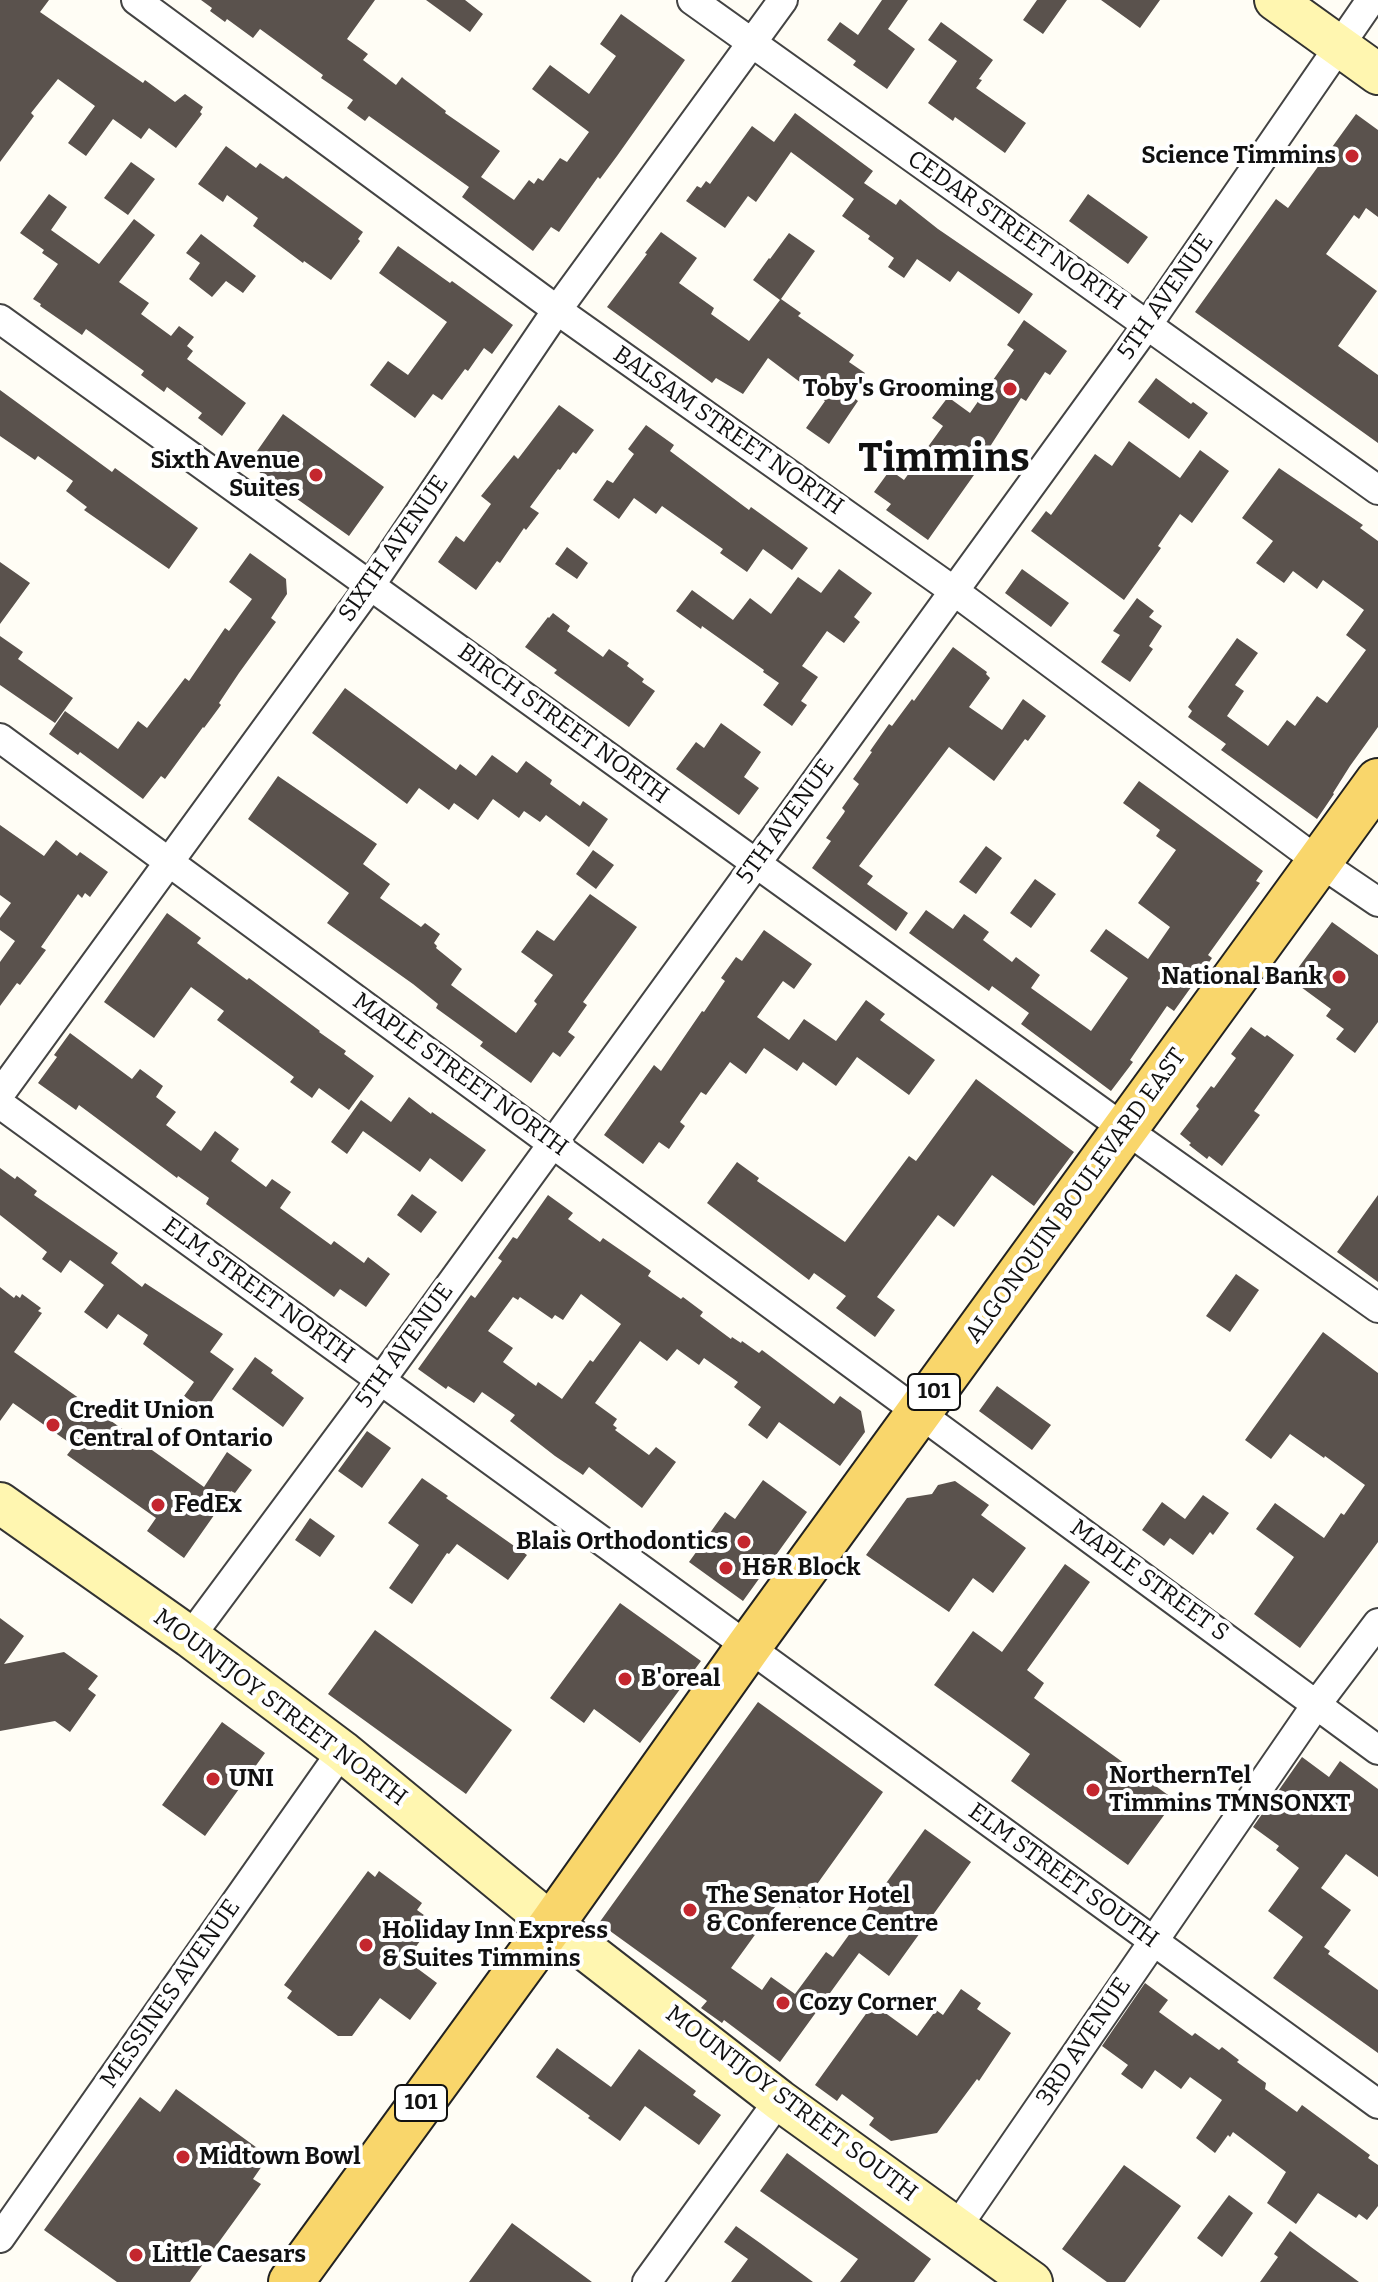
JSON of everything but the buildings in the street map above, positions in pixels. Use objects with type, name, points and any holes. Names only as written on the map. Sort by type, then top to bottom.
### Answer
[{"type":"main road","name":"ALGONQUIN BOULEVARD EAST","points":[[552,1924],[749,1646],[1378,781]]},
{"type":"main road","name":"101","points":[[291,2282],[552,1924]]},
{"type":"street","name":"BALSAM STREET NORTH","points":[[136,0],[557,310],[954,591],[1319,862],[1378,902]]},
{"type":"street","name":"CEDAR STREET NORTH","points":[[692,0],[1378,490]]},
{"type":"street","name":"SIXTH AVENUE","points":[[0,1094],[370,586],[557,310],[783,0]]},
{"type":"street","points":[[1275,0],[1378,74]]},
{"type":"street","name":"5TH AVENUE","points":[[190,1637],[381,1380],[1148,324],[1371,0]]},
{"type":"street","name":"BIRCH STREET NORTH","points":[[0,319],[1378,1308]]},
{"type":"street","name":"MAPLE STREET NORTH","points":[[0,738],[920,1412]]},
{"type":"street","name":"ELM STREET NORTH","points":[[0,1104],[749,1646]]},
{"type":"street","name":"MAPLE STREET S","points":[[920,1412],[1378,1750]]},
{"type":"street","name":"MOUNTJOY STREET NORTH","points":[[0,1503],[190,1637],[342,1751],[552,1924]]},
{"type":"street","name":"3RD AVENUE","points":[[957,2227],[1316,1705],[1378,1623]]},
{"type":"street","name":"ELM STREET SOUTH","points":[[749,1646],[1378,2104]]},
{"type":"street","name":"MESSINES AVENUE","points":[[0,2238],[342,1751]]},
{"type":"street","name":"MOUNTJOY STREET SOUTH","points":[[552,1924],[779,2100],[957,2227],[1024,2280]]},
{"type":"street","points":[[647,2282],[779,2100]]},
{"type":"place","name":"Science Timmins","points":[[1352,156]]},
{"type":"place","name":"Toby's Grooming","points":[[1010,389]]},
{"type":"place","name":"Sixth Avenue Suites","points":[[316,475]]},
{"type":"place","name":"National Bank","points":[[1339,977]]},
{"type":"place","name":"Credit Union Central of Ontario","points":[[53,1425]]},
{"type":"place","name":"FedEx","points":[[158,1505]]},
{"type":"place","name":"Blais Orthodontics","points":[[744,1542]]},
{"type":"place","name":"H&R Block","points":[[726,1568]]},
{"type":"place","name":"B'oreal","points":[[625,1679]]},
{"type":"place","name":"UNI","points":[[213,1779]]},
{"type":"place","name":"NorthernTel Timmins TMNSONXT","points":[[1093,1790]]},
{"type":"place","name":"The Senator Hotel & Conference Centre","points":[[690,1910]]},
{"type":"place","name":"Holiday Inn Express & Suites Timmins","points":[[366,1945]]},
{"type":"place","name":"Cozy Corner","points":[[783,2003]]},
{"type":"place","name":"Midtown Bowl","points":[[183,2157]]},
{"type":"place","name":"Little Caesars","points":[[136,2255]]},
{"type":"district","name":"Timmins","points":[[944,460]]}]
